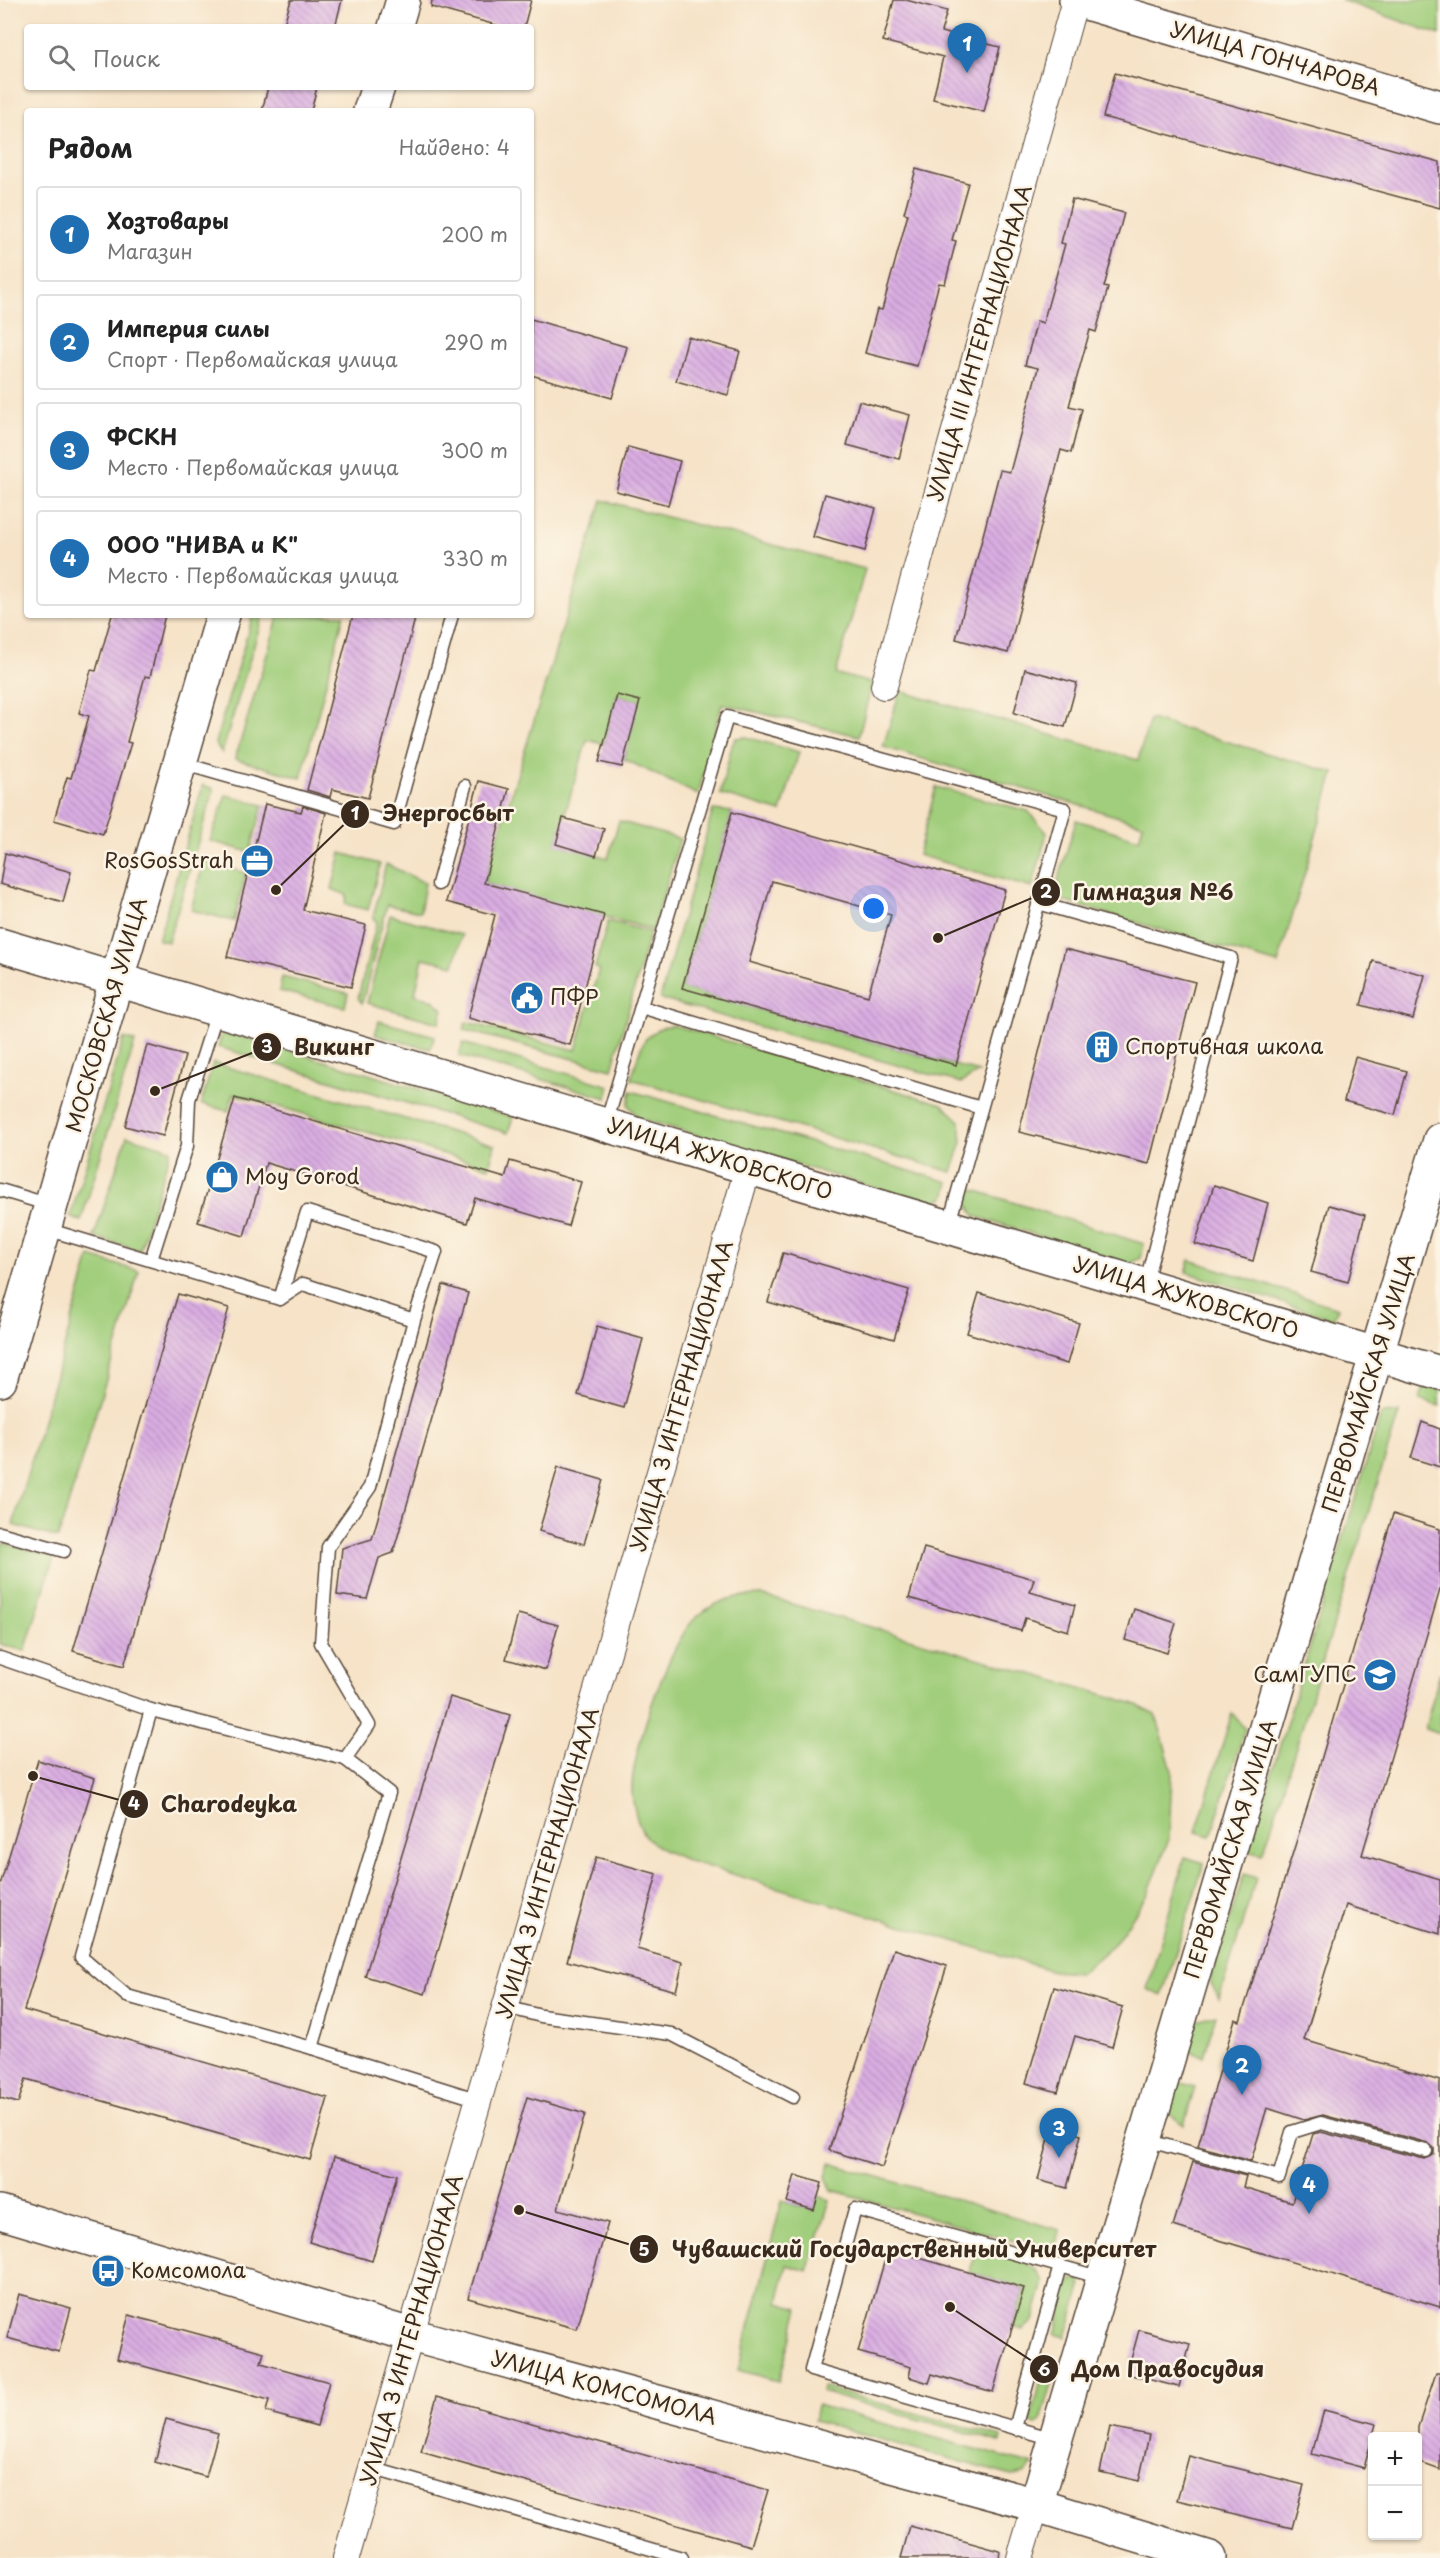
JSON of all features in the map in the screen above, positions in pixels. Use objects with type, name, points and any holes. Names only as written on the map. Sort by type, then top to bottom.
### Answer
[{"type":"street","points":[[396,24],[403,0]]},
{"type":"street","name":"УЛИЦА ГОНЧАРОВА","points":[[1076,0],[1440,107]]},
{"type":"street","name":"УЛИЦА III ИНТЕРНАЦИОНАЛА","points":[[884,686],[1076,0]]},
{"type":"street","points":[[371,108],[377,90]]},
{"type":"street","name":"МОСКОВСКАЯ УЛИЦА","points":[[0,1380],[222,618]]},
{"type":"street","name":"УЛИЦА ЖУКОВСКОГО","points":[[0,945],[119,978],[947,1228],[1440,1373]]},
{"type":"street","name":"ПЕРВОМАЙСКАЯ УЛИЦА","points":[[1020,2558],[1378,1356],[1440,1140]]},
{"type":"street","name":"УЛИЦА 3 ИНТЕРНАЦИОНАЛА","points":[[346,2558],[748,1168]]},
{"type":"street","name":"УЛИЦА КОМСОМОЛА","points":[[0,2212],[411,2335],[1036,2505],[1210,2558]]},
{"type":"lane","points":[[180,763],[394,824],[451,618]]},
{"type":"lane","points":[[606,1125],[727,717],[1065,809],[947,1228]]},
{"type":"lane","points":[[438,884],[465,786]]},
{"type":"lane","points":[[1038,903],[1231,958],[1145,1286]]},
{"type":"lane","points":[[641,1007],[981,1108]]},
{"type":"lane","points":[[152,1260],[187,1146],[189,1100],[218,1008]]},
{"type":"lane","points":[[0,1190],[48,1217],[152,1260],[280,1299]]},
{"type":"lane","points":[[280,1299],[307,1212],[436,1252],[414,1320],[370,1487],[328,1547],[321,1643],[369,1725],[345,1759]]},
{"type":"lane","points":[[280,1299],[303,1284],[414,1320]]},
{"type":"lane","points":[[0,1533],[63,1551]]},
{"type":"lane","points":[[0,1658],[151,1710],[345,1759],[389,1793],[312,2048]]},
{"type":"lane","points":[[151,1710],[81,1957],[127,1996],[312,2048],[479,2100]]},
{"type":"lane","points":[[506,2007],[541,2016],[671,2034],[793,2097]]},
{"type":"lane","points":[[1144,2139],[1279,2177],[1292,2132],[1321,2123],[1426,2151]]},
{"type":"lane","points":[[1055,2439],[811,2370],[855,2209],[1103,2279]]},
{"type":"lane","points":[[1015,2428],[1060,2266]]},
{"type":"lane","points":[[371,2468],[682,2558]]},
{"type":"green space","points":[[1341,0],[1440,0],[1440,35]]},
{"type":"green space","points":[[602,500],[865,569],[836,674],[872,683],[859,736],[722,704],[698,795],[624,759],[639,701],[617,695],[604,744],[587,740],[556,844],[608,858],[619,821],[680,839],[653,930],[484,883]]},
{"type":"green space","points":[[252,618],[262,618],[222,753],[215,743]]},
{"type":"green space","points":[[278,618],[343,618],[301,778],[235,759]]},
{"type":"green space","points":[[900,691],[1138,760],[1150,719],[1334,773],[1278,964],[1053,898],[1076,820],[1139,839],[1143,824],[883,747]]},
{"type":"green space","points":[[746,737],[799,752],[781,812],[720,794],[732,745],[736,738]]},
{"type":"green space","points":[[203,785],[214,789],[168,942],[158,940]]},
{"type":"green space","points":[[936,787],[1028,811],[1047,833],[1032,888],[918,855]]},
{"type":"green space","points":[[226,795],[263,805],[250,852],[210,841]]},
{"type":"green space","points":[[713,810],[732,812],[682,988],[979,1072],[961,1083],[660,999]]},
{"type":"green space","points":[[341,853],[380,864],[368,910],[345,904],[347,895],[332,889]]},
{"type":"green space","points":[[204,860],[246,873],[234,921],[191,910]]},
{"type":"green space","points":[[386,864],[425,883],[420,912],[387,905],[362,1003],[358,998],[377,922],[373,918]]},
{"type":"green space","points":[[390,915],[462,935],[454,965],[423,958],[415,994],[434,1001],[443,1009],[439,1023],[367,1003]]},
{"type":"green space","points":[[608,921],[650,932],[612,1069],[464,1030],[466,1022],[576,1050],[599,969],[595,967]]},
{"type":"green space","points":[[282,977],[348,993],[345,1007],[279,991]]},
{"type":"green space","points":[[379,1021],[435,1036],[430,1049],[375,1035]]},
{"type":"green space","points":[[673,1025],[942,1104],[960,1121],[962,1142],[952,1172],[631,1079],[647,1037],[662,1028]]},
{"type":"green space","points":[[223,1031],[513,1117],[508,1133],[218,1047]]},
{"type":"green space","points":[[124,1038],[135,1042],[81,1221],[70,1217]]},
{"type":"green space","points":[[463,1043],[610,1086],[607,1098],[459,1056]]},
{"type":"green space","points":[[213,1063],[495,1145],[489,1167],[234,1094],[228,1111],[201,1104]]},
{"type":"green space","points":[[631,1091],[949,1182],[945,1197],[930,1204],[639,1118],[628,1105]]},
{"type":"green space","points":[[127,1136],[171,1149],[140,1250],[94,1237]]},
{"type":"green space","points":[[971,1189],[1144,1244],[1141,1258],[1130,1264],[975,1216],[967,1203]]},
{"type":"green space","points":[[90,1257],[139,1271],[58,1538],[13,1525]]},
{"type":"green space","points":[[1190,1260],[1338,1308],[1333,1319],[1186,1272]]},
{"type":"green space","points":[[1425,1383],[1440,1387],[1440,1406],[1420,1400]]},
{"type":"green space","points":[[1399,1413],[1263,1854],[1248,1850],[1381,1414]]},
{"type":"green space","points":[[3,1543],[54,1557],[25,1651],[0,1644],[0,1552]]},
{"type":"green space","points":[[761,1595],[1132,1703],[1156,1715],[1172,1771],[1169,1839],[1147,1896],[1114,1944],[1080,1973],[1053,1971],[689,1861],[649,1841],[637,1820],[632,1789],[633,1772],[645,1724],[665,1670],[687,1628],[698,1616],[727,1600]]},
{"type":"green space","points":[[1440,1672],[1440,1733],[1425,1729]]},
{"type":"green space","points":[[1232,1713],[1245,1729],[1211,1836],[1196,1832]]},
{"type":"green space","points":[[1185,1857],[1204,1863],[1162,1996],[1147,1989]]},
{"type":"green space","points":[[1244,1874],[1256,1878],[1219,1999],[1210,1981]]},
{"type":"green space","points":[[1216,2015],[1204,2056],[1187,2051],[1196,2020]]},
{"type":"green space","points":[[1178,2082],[1195,2087],[1184,2125],[1168,2113]]},
{"type":"green space","points":[[830,2163],[1060,2230],[1053,2252],[832,2190],[826,2177]]},
{"type":"green space","points":[[818,2196],[830,2200],[808,2271],[787,2265],[778,2302],[799,2308],[779,2381],[738,2370],[782,2201],[813,2210]]},
{"type":"green space","points":[[987,2251],[1027,2264],[1034,2268],[1044,2282],[1033,2321],[1023,2330],[1013,2327],[1024,2288],[969,2272],[977,2253]]},
{"type":"green space","points":[[1074,2279],[1080,2280],[1081,2288],[1066,2337],[1055,2334],[1069,2283]]},
{"type":"green space","points":[[1046,2363],[1057,2367],[1041,2421],[1037,2424],[1032,2423],[1030,2417]]},
{"type":"green space","points":[[822,2387],[1001,2437],[1000,2442],[821,2392]]},
{"type":"green space","points":[[817,2405],[1033,2465],[1024,2474],[1012,2476],[814,2421]]},
{"type":"building","points":[[291,0],[342,0],[336,24],[284,24]]},
{"type":"building","points":[[432,0],[531,0],[525,24],[492,24],[431,7]]},
{"type":"building","points":[[894,0],[906,0],[947,11],[941,32],[1000,47],[984,112],[933,99],[943,57],[883,41]]},
{"type":"building","points":[[1115,73],[1440,162],[1440,208],[1103,117]]},
{"type":"building","points":[[267,90],[316,90],[312,108],[263,108]]},
{"type":"building","points":[[916,169],[968,183],[952,240],[956,241],[945,284],[939,283],[917,366],[865,353],[877,309],[882,310],[908,214],[904,213]]},
{"type":"building","points":[[1072,199],[1124,213],[1104,287],[1108,288],[1096,332],[1090,330],[1069,406],[1082,409],[1071,453],[1061,450],[1008,653],[956,639],[1000,470],[1010,472],[1038,368],[1025,365],[1037,321],[1043,323],[1065,244],[1061,243]]},
{"type":"building","points":[[534,320],[627,347],[612,398],[534,376]]},
{"type":"building","points":[[688,337],[740,351],[728,395],[676,381]]},
{"type":"building","points":[[859,401],[910,415],[899,459],[847,445]]},
{"type":"building","points":[[628,447],[680,461],[668,505],[616,491]]},
{"type":"building","points":[[825,494],[876,508],[865,551],[813,537]]},
{"type":"building","points":[[111,618],[164,618],[150,677],[145,676],[127,742],[131,743],[103,834],[54,820],[67,777],[71,778],[89,716],[79,713],[91,670],[96,671]]},
{"type":"building","points":[[352,618],[415,618],[368,798],[332,789],[330,797],[307,790]]},
{"type":"building","points":[[1025,669],[1077,683],[1065,727],[1014,713]]},
{"type":"building","points":[[617,695],[640,701],[622,767],[599,762]]},
{"type":"building","points":[[479,781],[509,789],[484,883],[604,915],[570,1045],[468,1018],[495,915],[446,902]]},
{"type":"building","points":[[265,804],[301,812],[303,806],[326,813],[303,910],[366,925],[351,987],[227,957]]},
{"type":"building","points":[[732,812],[1005,890],[956,1065],[682,988]],"holes":[[[772,881],[891,915],[868,996],[749,962]]]},
{"type":"building","points":[[563,818],[604,829],[596,856],[556,844]]},
{"type":"building","points":[[5,853],[71,872],[63,902],[0,884]]},
{"type":"building","name":"Спортивная школа","points":[[1065,949],[1195,982],[1149,1164],[1019,1132]]},
{"type":"building","points":[[1373,961],[1425,975],[1413,1019],[1361,1005]]},
{"type":"building","points":[[147,1045],[185,1056],[163,1136],[125,1126]]},
{"type":"building","points":[[1355,1057],[1407,1071],[1395,1115],[1344,1101]]},
{"type":"building","points":[[235,1098],[505,1178],[510,1161],[581,1182],[568,1226],[475,1198],[467,1223],[266,1163],[244,1236],[198,1222]]},
{"type":"building","points":[[1214,1185],[1268,1203],[1253,1261],[1195,1244]]},
{"type":"building","points":[[1329,1205],[1365,1215],[1348,1282],[1311,1272]]},
{"type":"building","points":[[783,1253],[909,1290],[894,1339],[768,1302]]},
{"type":"building","points":[[443,1285],[468,1293],[393,1553],[379,1558],[367,1599],[337,1595],[342,1548],[372,1539]]},
{"type":"building","points":[[979,1293],[1079,1323],[1067,1364],[967,1333]]},
{"type":"building","points":[[178,1294],[229,1308],[124,1666],[73,1651]]},
{"type":"building","points":[[597,1326],[643,1339],[624,1408],[578,1395]]},
{"type":"building","points":[[1422,1422],[1440,1429],[1440,1467],[1411,1458]]},
{"type":"building","points":[[558,1467],[603,1480],[584,1544],[539,1531]]},
{"type":"building","points":[[1393,1514],[1440,1529],[1440,1590],[1362,1855],[1440,1879],[1440,1934],[1346,1905],[1304,2040],[1440,2081],[1440,2307],[1173,2226],[1193,2162],[1246,2176],[1243,2187],[1292,2202],[1313,2134],[1321,2132],[1424,2159],[1434,2154],[1434,2148],[1428,2143],[1323,2115],[1304,2120],[1267,2108],[1251,2161],[1198,2146],[1235,2019],[1240,2021],[1310,1798]]},
{"type":"building","points":[[924,1548],[1034,1579],[1030,1592],[1075,1605],[1068,1631],[1025,1618],[1021,1631],[909,1598]]},
{"type":"building","points":[[1134,1609],[1176,1623],[1167,1653],[1125,1640]]},
{"type":"building","points":[[518,1614],[558,1625],[546,1670],[506,1659]]},
{"type":"building","points":[[450,1697],[510,1715],[425,1994],[365,1976]]},
{"type":"building","points":[[38,1760],[95,1778],[24,2010],[328,2098],[310,2160],[26,2079],[18,2103],[0,2098],[0,1885]]},
{"type":"building","points":[[596,1857],[657,1874],[637,1949],[683,1962],[676,1991],[567,1961]]},
{"type":"building","points":[[894,1949],[947,1966],[882,2167],[829,2150]]},
{"type":"building","points":[[1054,1987],[1123,2007],[1112,2047],[1075,2036],[1058,2092],[1026,2083]]},
{"type":"building","points":[[527,2097],[585,2114],[558,2209],[608,2223],[577,2329],[468,2298]]},
{"type":"building","points":[[1052,2127],[1081,2135],[1067,2188],[1038,2180]]},
{"type":"building","points":[[334,2157],[397,2175],[372,2261],[309,2242]]},
{"type":"building","points":[[795,2175],[822,2183],[814,2210],[787,2202]]},
{"type":"building","points":[[888,2249],[1024,2288],[993,2392],[932,2374],[929,2383],[909,2377],[911,2367],[858,2352]]},
{"type":"building","points":[[19,2294],[71,2308],[59,2352],[7,2338]]},
{"type":"building","points":[[129,2315],[264,2352],[261,2363],[329,2382],[317,2426],[266,2412],[269,2400],[117,2359]]},
{"type":"building","points":[[1139,2330],[1190,2344],[1179,2387],[1127,2374]]},
{"type":"building","points":[[1436,2373],[1440,2373],[1440,2470],[1422,2463],[1422,2432],[1418,2432]]},
{"type":"building","points":[[437,2396],[768,2490],[751,2546],[421,2452]]},
{"type":"building","points":[[1324,2410],[1376,2424],[1374,2432],[1368,2432],[1368,2453],[1364,2468],[1312,2454]]},
{"type":"building","points":[[166,2419],[218,2433],[206,2477],[155,2462]]},
{"type":"building","points":[[1110,2427],[1149,2435],[1139,2481],[1100,2472]]},
{"type":"building","points":[[1189,2456],[1304,2485],[1292,2528],[1177,2500]]},
{"type":"building","points":[[910,2526],[1000,2551],[999,2558],[901,2558]]},
{"type":"place","name":"Хозтовары","points":[[967,73]]},
{"type":"place","name":"RosGosStrah","points":[[257,861]]},
{"type":"place","name":"Энергосбыт","points":[[276,890]]},
{"type":"place","name":"Гимназия №6","points":[[938,938]]},
{"type":"place","name":"ПФР","points":[[527,998]]},
{"type":"place","name":"Спортивная школа","points":[[1102,1047]]},
{"type":"place","name":"Викинг","points":[[155,1091]]},
{"type":"place","name":"Moy Gorod","points":[[222,1177]]},
{"type":"place","name":"СамГУПС","points":[[1380,1675]]},
{"type":"place","name":"Charodeyka","points":[[33,1776]]},
{"type":"place","name":"Империя силы","points":[[1242,2095]]},
{"type":"place","name":"ФСКН","points":[[1059,2158]]},
{"type":"place","name":"Чувашский Государственный Университет","points":[[519,2210]]},
{"type":"place","name":"OOO \"НИВА и К\"","points":[[1309,2214]]},
{"type":"place","name":"Комсомола","points":[[108,2271]]},
{"type":"place","name":"Дом Правосудия","points":[[950,2307]]}]
